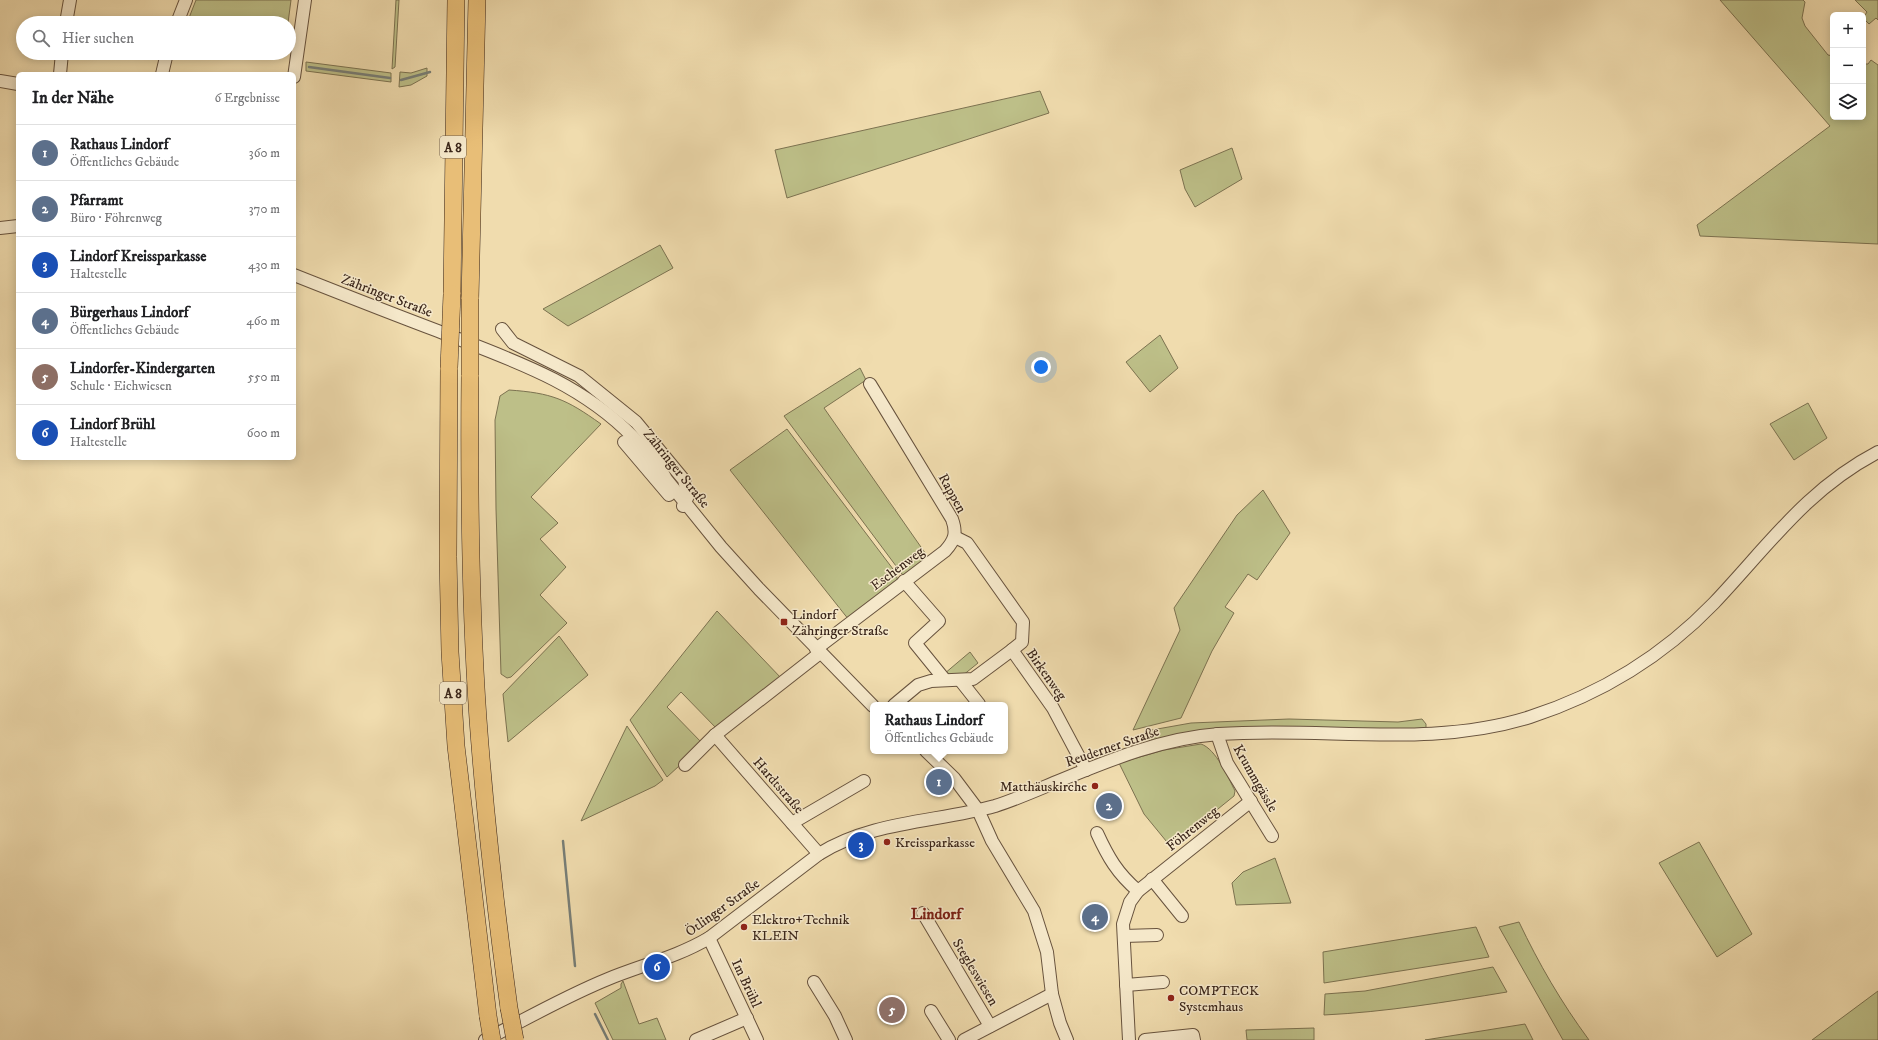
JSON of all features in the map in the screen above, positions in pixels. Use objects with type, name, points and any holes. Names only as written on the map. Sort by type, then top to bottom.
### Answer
[{"type":"highway","name":"A 8","points":[[456,0],[452,294],[449,368],[448,541],[450,652],[456,746],[492,1040]]},
{"type":"highway","name":"A 8","points":[[477,0],[470,299],[469,514],[475,683],[486,824],[509,1008],[515,1040]]},
{"type":"street","points":[[67,16],[70,0]]},
{"type":"street","points":[[180,16],[186,0]]},
{"type":"street","points":[[295,72],[305,0]]},
{"type":"street","points":[[60,72],[61,60]]},
{"type":"street","points":[[162,72],[165,60]]},
{"type":"street","points":[[0,81],[16,84]]},
{"type":"street","points":[[0,228],[16,226]]},
{"type":"street","name":"Zähringer Straße","points":[[296,276],[528,366],[581,393],[611,416],[646,449],[738,567],[870,703]]},
{"type":"street","points":[[502,329],[513,343],[579,376],[636,422],[684,480],[688,496],[681,509],[624,442]]},
{"type":"street","name":"Rappen","points":[[870,384],[949,513],[955,529],[955,537]]},
{"type":"street","name":"Reuderner Straße","points":[[978,810],[999,805],[1086,770],[1170,742],[1217,734],[1261,732],[1417,735],[1466,731],[1527,718],[1585,696],[1631,671],[1677,637],[1714,602],[1780,529],[1817,492],[1849,469],[1878,452]]},
{"type":"street","points":[[955,537],[968,543],[1023,622],[1022,642],[1012,650]]},
{"type":"street","name":"Eschenweg","points":[[818,651],[904,581],[945,551],[955,537]]},
{"type":"street","points":[[904,581],[939,621],[915,643],[945,680]]},
{"type":"street","name":"Birkenweg","points":[[898,702],[918,685],[931,681],[973,679],[1012,650],[1053,708],[1086,770]]},
{"type":"street","points":[[685,765],[715,735],[818,651]]},
{"type":"street","points":[[960,680],[977,702]]},
{"type":"street","name":"Krummgässle","points":[[1217,734],[1227,763],[1272,836]]},
{"type":"street","name":"Hardtstraße","points":[[715,735],[819,854]]},
{"type":"street","points":[[929,754],[954,778],[978,810],[992,841],[1034,911],[1047,952],[1052,994],[1060,1023],[1067,1040]]},
{"type":"street","points":[[792,823],[864,781]]},
{"type":"street","name":"Föhrenweg","points":[[1129,1040],[1124,936],[1125,914],[1130,902],[1138,891],[1251,801]]},
{"type":"street","name":"Ötlinger Straße","points":[[484,1040],[606,979],[678,954],[709,938],[829,848],[856,837],[890,827],[978,810]]},
{"type":"street","points":[[1097,833],[1108,858],[1124,879],[1138,891]]},
{"type":"street","points":[[1152,880],[1182,916]]},
{"type":"street","name":"Stegleswiesen","points":[[923,913],[990,1026]]},
{"type":"street","points":[[1124,936],[1157,935]]},
{"type":"street","name":"Im Brühl","points":[[709,938],[757,1040]]},
{"type":"street","points":[[814,982],[835,1016],[846,1040]]},
{"type":"street","points":[[1126,985],[1163,982]]},
{"type":"street","points":[[965,1040],[1052,994]]},
{"type":"street","points":[[931,1011],[949,1040]]},
{"type":"street","points":[[696,1040],[747,1018]]},
{"type":"street","points":[[1145,1040],[1193,1035],[1194,1040]]},
{"type":"green space","points":[[196,0],[291,0],[289,16],[190,16]]},
{"type":"green space","points":[[396,0],[399,0],[395,67],[392,69]]},
{"type":"green space","points":[[1720,0],[1803,0],[1805,2],[1802,18],[1805,26],[1828,55],[1830,55],[1830,120],[1866,120],[1866,64],[1868,64],[1871,60],[1878,65],[1878,244],[1700,236],[1697,225],[1830,126]]},
{"type":"green space","points":[[1855,0],[1878,0],[1878,20],[1876,18],[1869,24],[1866,21],[1867,12]]},
{"type":"green space","points":[[306,62],[391,73],[391,82],[306,71]]},
{"type":"green space","points":[[427,68],[427,76],[411,85],[399,87],[400,72],[411,73]]},
{"type":"green space","points":[[1040,91],[1049,113],[787,198],[775,150]]},
{"type":"green space","points":[[1232,148],[1242,179],[1195,207],[1185,189],[1180,170]]},
{"type":"green space","points":[[660,245],[673,268],[568,326],[543,309]]},
{"type":"green space","points":[[1160,335],[1178,368],[1150,392],[1126,362]]},
{"type":"green space","points":[[860,368],[866,380],[824,408],[930,560],[905,578],[784,416]]},
{"type":"green space","points":[[509,390],[548,395],[568,403],[601,424],[531,497],[558,523],[540,539],[566,567],[540,595],[567,623],[511,677],[507,678],[501,674],[495,420],[500,396]]},
{"type":"green space","points":[[1808,403],[1827,438],[1794,460],[1770,424]]},
{"type":"green space","points":[[787,429],[896,573],[898,583],[849,620],[730,470]]},
{"type":"green space","points":[[1263,490],[1290,533],[1257,580],[1248,574],[1225,607],[1234,613],[1212,651],[1181,718],[1133,730],[1180,630],[1174,608],[1237,515]]},
{"type":"green space","points":[[717,611],[782,679],[718,730],[681,692],[667,707],[703,744],[667,777],[630,720]]},
{"type":"green space","points":[[559,636],[588,675],[508,742],[503,694]]},
{"type":"green space","points":[[970,652],[978,663],[962,676],[944,674]]},
{"type":"green space","points":[[1289,719],[1398,722],[1422,719],[1426,724],[1426,728],[1144,743],[1140,739],[1146,731],[1191,723]]},
{"type":"green space","points":[[627,726],[663,780],[655,786],[581,821]]},
{"type":"green space","points":[[1201,744],[1212,751],[1217,757],[1235,791],[1234,796],[1171,847],[1144,814],[1119,763],[1164,750]]},
{"type":"green space","points":[[1699,842],[1752,934],[1717,957],[1659,863]]},
{"type":"green space","points":[[1275,858],[1291,903],[1236,905],[1232,883],[1243,872]]},
{"type":"green space","points":[[1519,922],[1534,953],[1551,982],[1589,1040],[1563,1040],[1499,927]]},
{"type":"green space","points":[[1476,927],[1489,957],[1324,983],[1323,952]]},
{"type":"green space","points":[[1493,967],[1507,992],[1393,1009],[1324,1015],[1325,994],[1365,991]]},
{"type":"green space","points":[[623,981],[639,1024],[657,1018],[666,1040],[613,1040],[595,1003],[621,988]]},
{"type":"green space","points":[[1878,991],[1878,1040],[1812,1040]]},
{"type":"green space","points":[[1525,1024],[1533,1040],[1425,1040]]},
{"type":"green space","points":[[1314,1028],[1314,1040],[1247,1040],[1246,1030]]},
{"type":"waterway","points":[[309,67],[390,78]]},
{"type":"waterway","points":[[401,80],[430,72]]},
{"type":"waterway","points":[[563,841],[575,966]]},
{"type":"waterway","points":[[595,1014],[608,1040]]},
{"type":"place","name":"Lindorf Zähringer Straße","points":[[784,622]]},
{"type":"place","name":"Rathaus Lindorf","points":[[939,782]]},
{"type":"place","name":"Matthäuskirche","points":[[1095,786]]},
{"type":"place","name":"Pfarramt","points":[[1109,806]]},
{"type":"place","name":"Kreissparkasse","points":[[887,842]]},
{"type":"place","name":"Lindorf Kreissparkasse","points":[[861,845]]},
{"type":"place","name":"Bürgerhaus Lindorf","points":[[1095,917]]},
{"type":"place","name":"Elektro+Technik KLEIN","points":[[744,927]]},
{"type":"place","name":"Lindorf Brühl","points":[[657,967]]},
{"type":"place","name":"COMPTECK Systemhaus","points":[[1171,998]]},
{"type":"place","name":"Lindorfer-Kindergarten","points":[[892,1010]]},
{"type":"district","name":"Lindorf","points":[[936,913]]}]
